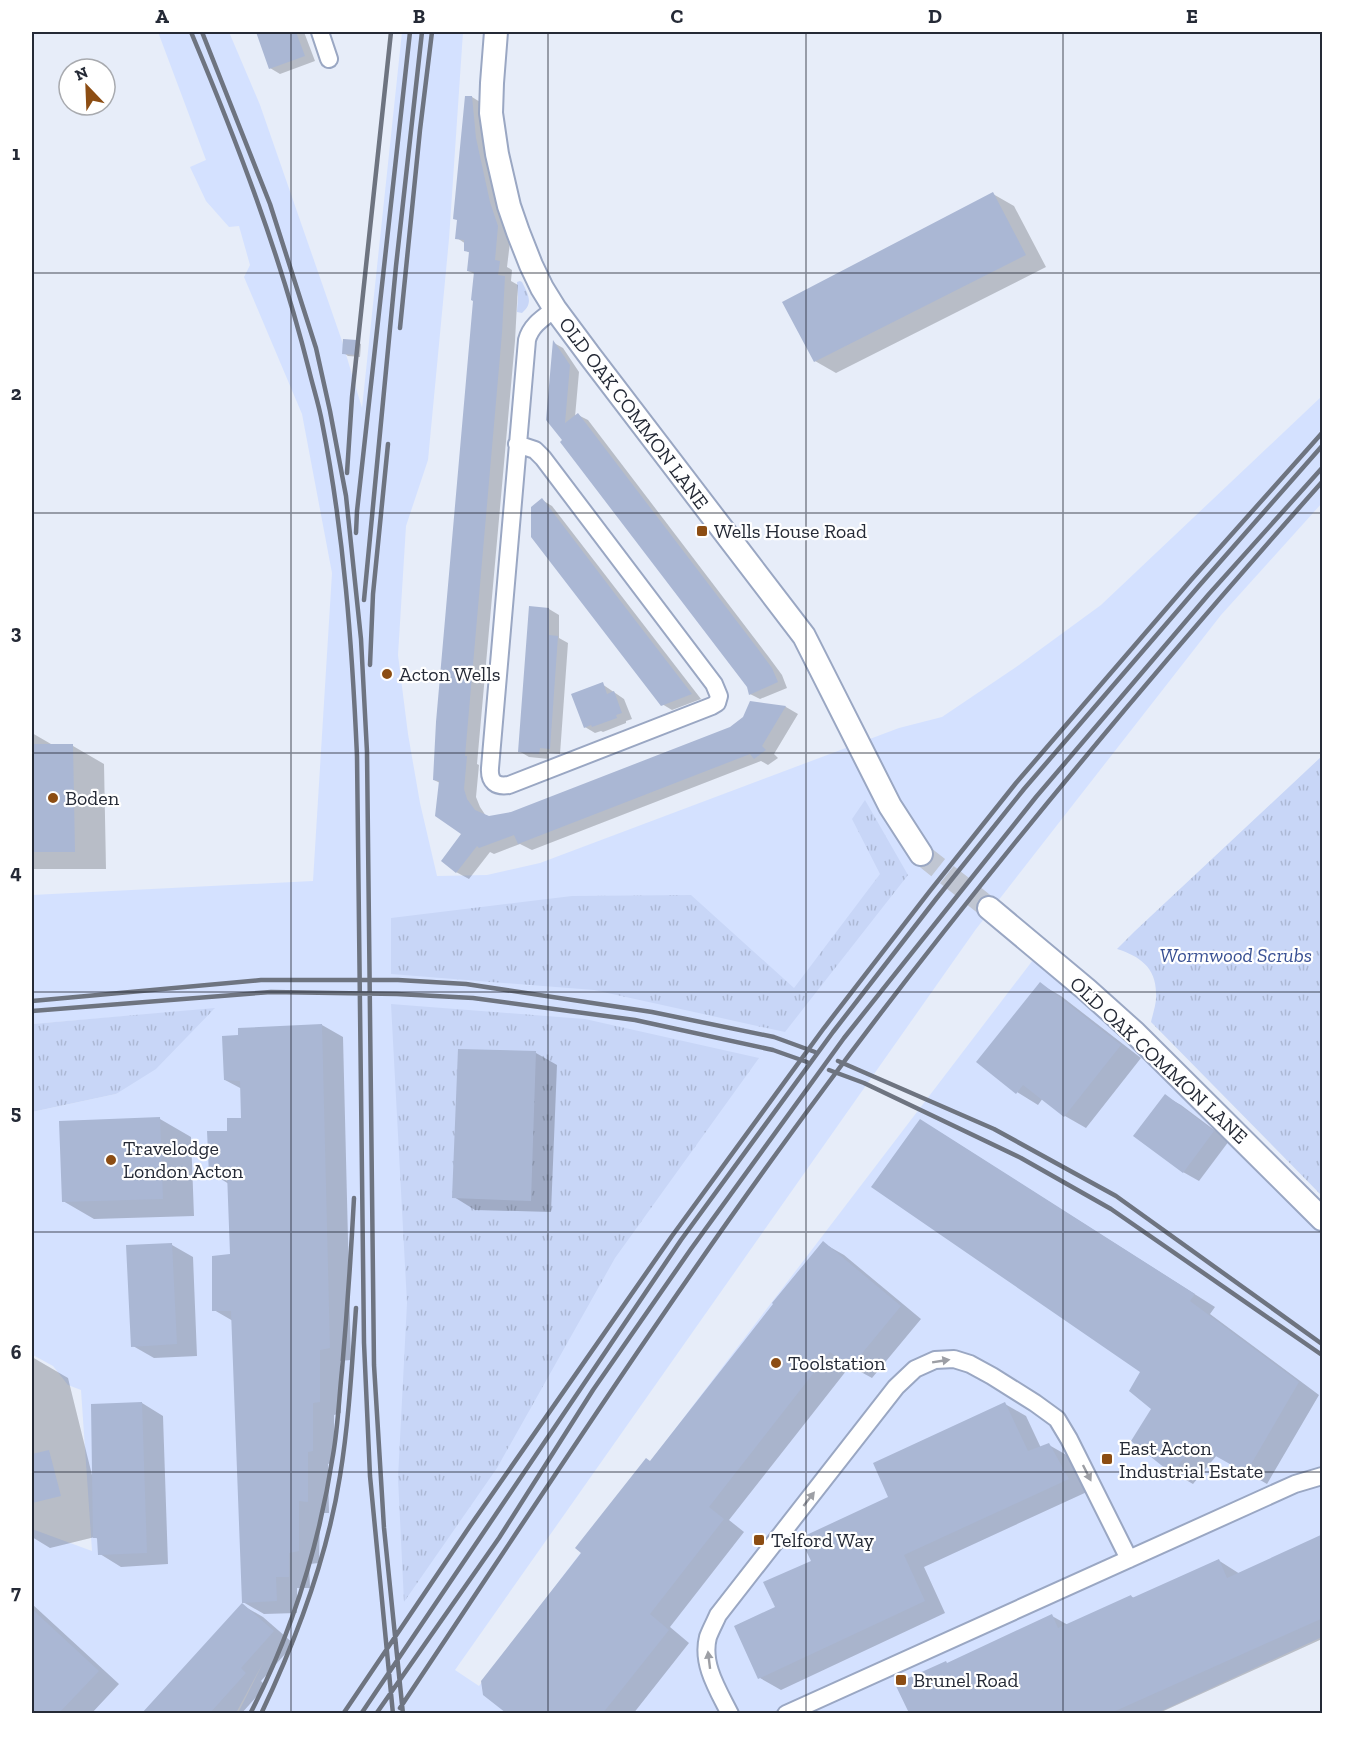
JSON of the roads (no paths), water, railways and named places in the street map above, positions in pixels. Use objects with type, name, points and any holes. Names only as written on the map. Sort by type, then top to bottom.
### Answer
[{"type":"street","points":[[320,32],[330,59]]},
{"type":"street","name":"OLD OAK COMMON LANE","points":[[496,32],[491,113],[497,154],[509,206],[526,254],[542,288],[590,356],[804,636],[890,806],[921,854]]},
{"type":"street","points":[[517,444],[535,450],[543,458],[714,684],[719,696],[717,703],[712,706],[503,786],[491,780],[489,768],[517,444],[529,331],[555,309]]},
{"type":"street","name":"OLD OAK COMMON LANE","points":[[988,908],[1088,990],[1135,1033],[1323,1218]]},
{"type":"street","points":[[730,1713],[713,1680],[707,1659],[708,1638],[718,1615],[896,1388],[915,1369],[935,1360],[954,1359],[970,1364],[1057,1419],[1074,1447],[1129,1559]]},
{"type":"street","points":[[786,1713],[1295,1484],[1323,1476]]},
{"type":"tunnel","points":[[921,854],[989,908]]},
{"type":"railway","points":[[191,32],[225,115],[285,284],[321,416],[336,505],[350,630],[357,756],[364,1343],[370,1476],[393,1714]]},
{"type":"railway","points":[[202,32],[270,204],[316,348],[346,496],[361,639],[367,752],[374,1365],[384,1528],[403,1714]]},
{"type":"railway","points":[[347,473],[352,397],[391,32]]},
{"type":"railway","points":[[356,533],[410,32]]},
{"type":"railway","points":[[364,600],[396,266],[422,32]]},
{"type":"railway","points":[[400,328],[432,32]]},
{"type":"railway","points":[[343,1714],[470,1526],[672,1236],[824,1028],[1016,783],[1191,580],[1322,433]]},
{"type":"railway","points":[[370,665],[373,594],[388,444]]},
{"type":"railway","points":[[361,1714],[681,1240],[833,1032],[1024,789],[1322,446]]},
{"type":"railway","points":[[376,1714],[499,1538],[593,1390],[691,1249],[844,1038],[1036,797],[1209,594],[1322,468]]},
{"type":"railway","points":[[400,1708],[660,1319],[768,1165],[882,1011],[1066,780],[1322,482]]},
{"type":"railway","points":[[32,1001],[261,980],[398,980],[466,984],[652,1012],[774,1037],[815,1052]]},
{"type":"railway","points":[[32,1011],[271,992],[473,998],[635,1020],[773,1050],[807,1062]]},
{"type":"railway","points":[[838,1061],[994,1129],[1116,1196],[1322,1344]]},
{"type":"railway","points":[[829,1070],[864,1083],[1021,1158],[1111,1209],[1322,1355]]},
{"type":"railway","points":[[250,1714],[279,1652],[302,1588],[327,1489],[338,1412],[354,1198]]},
{"type":"railway","points":[[261,1714],[287,1656],[309,1598],[327,1538],[346,1434],[356,1308]]},
{"type":"place","name":"Wells House Road","points":[[702,531]]},
{"type":"place","name":"Acton Wells","points":[[387,674]]},
{"type":"place","name":"Boden","points":[[53,798]]},
{"type":"place","name":"Travelodge London Acton","points":[[111,1160]]},
{"type":"place","name":"Toolstation","points":[[776,1363]]},
{"type":"place","name":"East Acton Industrial Estate","points":[[1107,1459]]},
{"type":"place","name":"Telford Way","points":[[759,1540]]},
{"type":"place","name":"Brunel Road","points":[[901,1680]]},
{"type":"park label","name":"Wormwood Scrubs","points":[[1236,955]]}]
